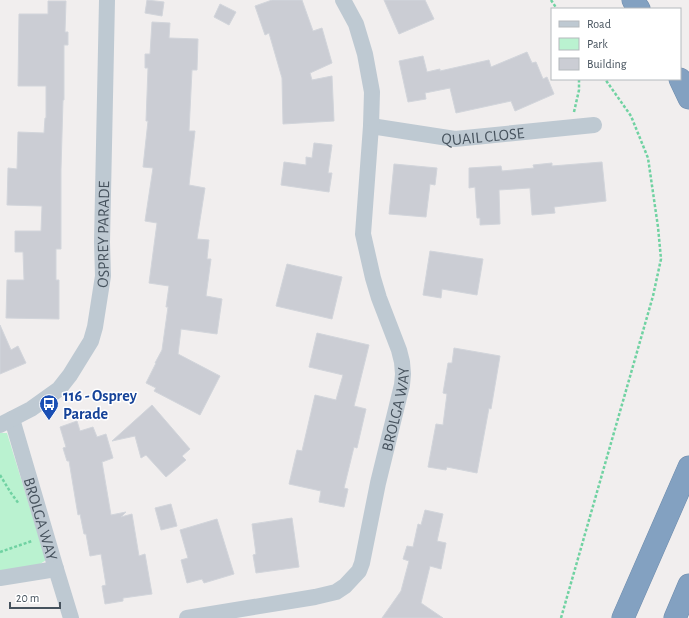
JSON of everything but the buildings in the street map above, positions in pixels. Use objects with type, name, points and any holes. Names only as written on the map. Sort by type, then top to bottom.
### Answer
[{"type":"highway","points":[[680,80],[689,98]]},
{"type":"highway","points":[[623,618],[689,467]]},
{"type":"highway","points":[[675,618],[689,584]]},
{"type":"street","name":"OSPREY PARADE","points":[[6,422],[31,409],[59,389],[70,375],[91,341],[95,328],[103,276],[103,178],[107,0]]},
{"type":"street","name":"BROLGA WAY","points":[[187,618],[336,592],[345,586],[359,571],[362,563],[378,483],[402,385],[403,374],[399,350],[373,278],[364,234],[372,92],[365,54],[356,24],[344,0]]},
{"type":"street","name":"QUAIL CLOSE","points":[[371,126],[455,139],[594,125]]},
{"type":"street","name":"BROLGA WAY","points":[[6,422],[71,618]]},
{"type":"street","points":[[0,578],[56,569]]},
{"type":"path","points":[[572,127],[579,80]]},
{"type":"path","points":[[561,618],[653,296],[661,259],[648,158],[631,116],[606,80]]},
{"type":"path","points":[[0,475],[23,509]]},
{"type":"path","points":[[0,552],[37,540]]},
{"type":"green space","points":[[0,433],[7,433],[46,560],[37,566],[0,571]]},
{"type":"place","name":"116 - Osprey Parade","points":[[49,421]]}]
